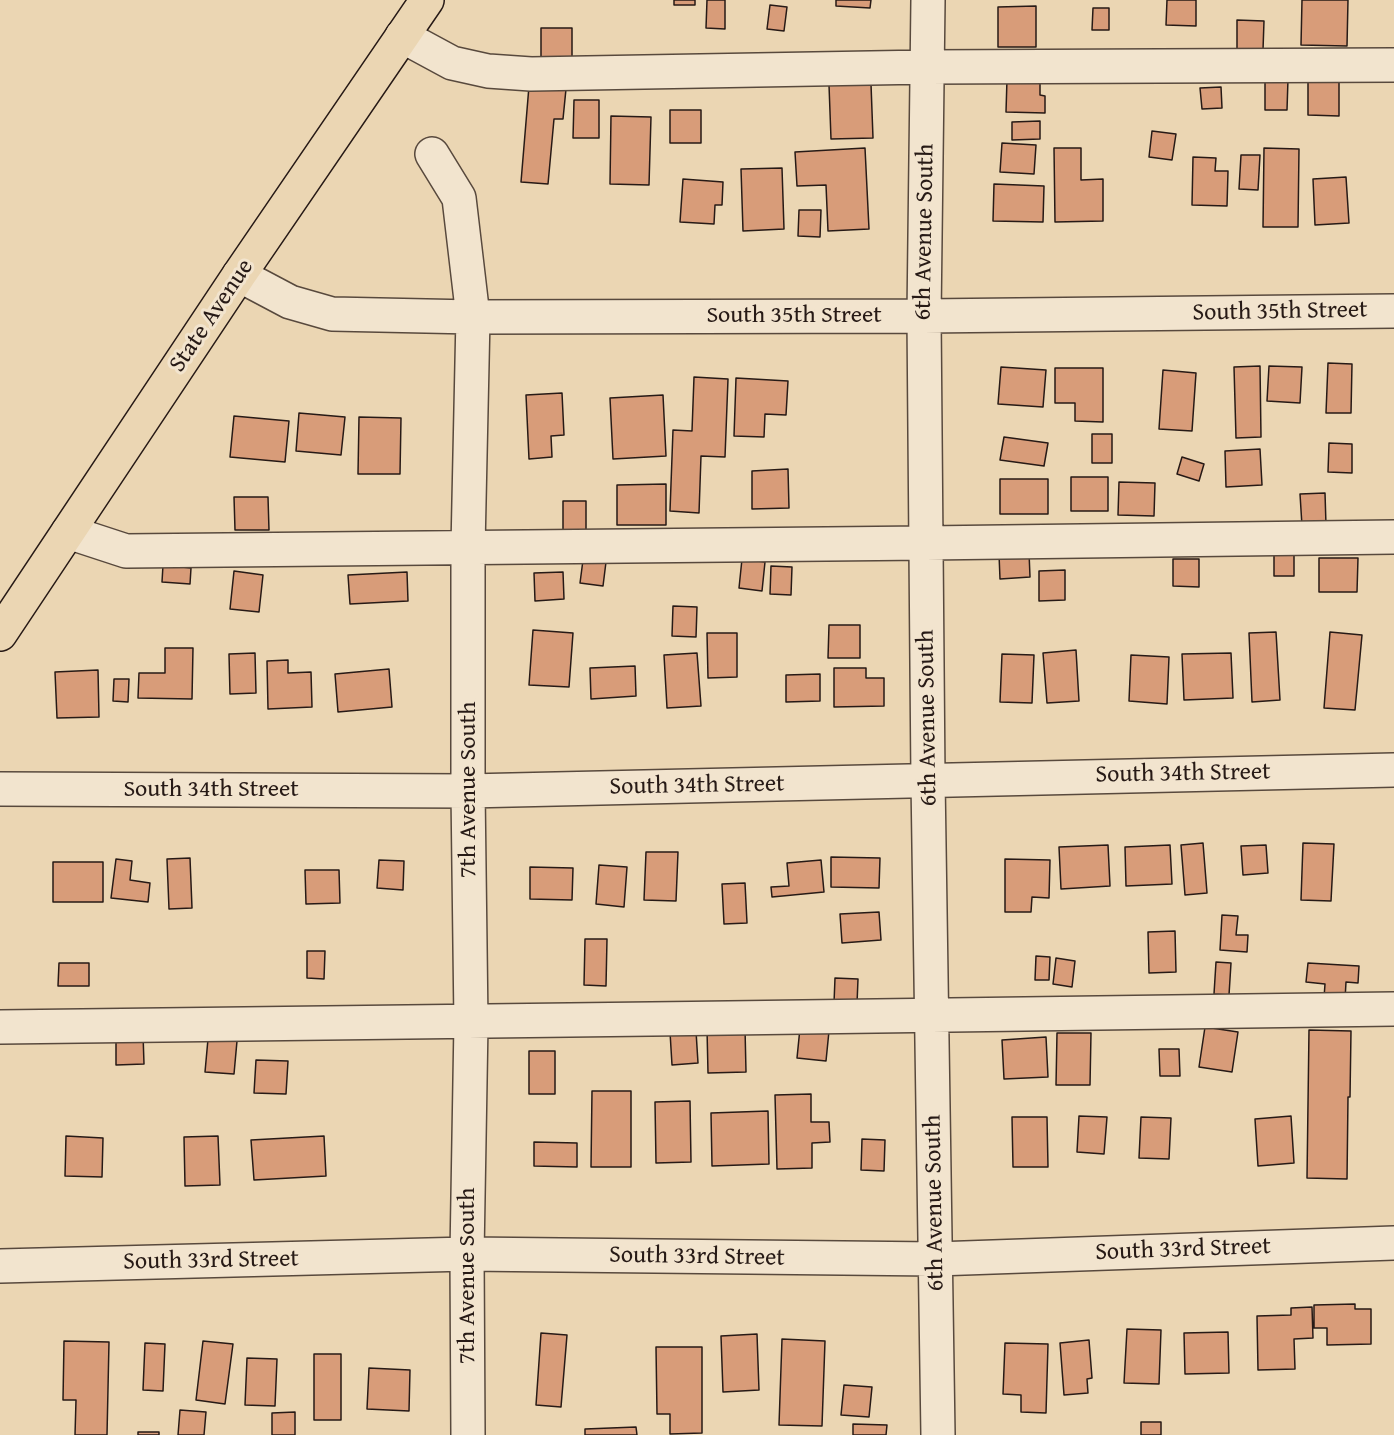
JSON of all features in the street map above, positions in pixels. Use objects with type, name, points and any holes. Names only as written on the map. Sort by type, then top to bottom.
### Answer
[{"type":"main road","name":"State Avenue","points":[[0,634],[239,275],[427,0]]},
{"type":"street","name":"6th Avenue South","points":[[928,0],[924,316],[928,780],[938,1435]]},
{"type":"street","points":[[402,36],[452,63],[488,71],[520,73],[927,67],[1394,65]]},
{"type":"street","name":"7th Avenue South","points":[[432,154],[459,198],[473,317],[468,547],[471,1023],[467,1254],[468,1435]]},
{"type":"street","name":"South 35th Street","points":[[239,275],[290,302],[332,314],[473,317],[924,316],[1394,311]]},
{"type":"street","points":[[68,532],[126,550],[1394,537]]},
{"type":"street","name":"South 34th Street","points":[[0,789],[468,791],[1394,770]]},
{"type":"street","points":[[0,1028],[1394,1009]]},
{"type":"street","name":"South 33rd Street","points":[[0,1266],[467,1254],[936,1259],[1394,1243]]},
{"type":"building","points":[[674,0],[695,0],[695,5],[674,5]]},
{"type":"building","points":[[707,0],[725,0],[725,29],[706,28]]},
{"type":"building","points":[[836,0],[871,0],[870,8],[836,6]]},
{"type":"building","points":[[1167,0],[1196,0],[1196,26],[1166,25]]},
{"type":"building","points":[[1302,0],[1348,0],[1347,46],[1301,45]]},
{"type":"building","points":[[770,5],[787,7],[784,31],[767,29]]},
{"type":"building","points":[[1036,6],[1036,47],[998,47],[998,7]]},
{"type":"building","points":[[1093,8],[1109,8],[1109,30],[1092,30]]},
{"type":"building","points":[[1237,20],[1264,21],[1263,50],[1237,49]]},
{"type":"building","points":[[541,28],[572,28],[572,57],[541,57]]},
{"type":"building","points":[[1308,75],[1339,75],[1339,116],[1308,115]]},
{"type":"building","points":[[1007,79],[1040,80],[1040,95],[1045,96],[1045,113],[1006,112]]},
{"type":"building","points":[[1265,79],[1288,79],[1287,110],[1265,110]]},
{"type":"building","points":[[871,84],[873,138],[831,139],[829,85]]},
{"type":"building","points":[[529,86],[566,89],[563,119],[554,119],[548,184],[521,182]]},
{"type":"building","points":[[1221,87],[1222,108],[1202,109],[1200,88]]},
{"type":"building","points":[[574,100],[599,100],[599,138],[573,138]]},
{"type":"building","points":[[670,110],[701,110],[701,143],[670,143]]},
{"type":"building","points":[[611,116],[651,117],[649,185],[610,184]]},
{"type":"building","points":[[1040,121],[1040,139],[1012,140],[1012,122]]},
{"type":"building","points":[[1152,131],[1176,134],[1172,160],[1149,157]]},
{"type":"building","points":[[1002,143],[1036,145],[1034,174],[1000,172]]},
{"type":"building","points":[[865,148],[869,229],[828,231],[826,185],[797,186],[795,152]]},
{"type":"building","points":[[1054,148],[1081,148],[1081,180],[1103,179],[1103,221],[1055,222]]},
{"type":"building","points":[[1264,148],[1299,149],[1298,227],[1263,227]]},
{"type":"building","points":[[1241,155],[1260,155],[1258,190],[1239,189]]},
{"type":"building","points":[[1193,157],[1216,158],[1215,171],[1228,171],[1227,206],[1192,205]]},
{"type":"building","points":[[782,168],[784,229],[743,231],[741,169]]},
{"type":"building","points":[[1346,177],[1349,223],[1315,225],[1313,179]]},
{"type":"building","points":[[683,179],[723,182],[722,205],[715,205],[714,224],[680,222]]},
{"type":"building","points":[[994,184],[1044,186],[1043,222],[993,221]]},
{"type":"building","points":[[799,210],[821,210],[820,237],[798,236]]},
{"type":"building","points":[[1328,363],[1352,364],[1351,413],[1326,413]]},
{"type":"building","points":[[1260,366],[1261,437],[1236,438],[1234,367]]},
{"type":"building","points":[[1269,366],[1302,367],[1300,403],[1267,401]]},
{"type":"building","points":[[1001,367],[1046,370],[1043,407],[998,404]]},
{"type":"building","points":[[1055,368],[1103,368],[1103,422],[1075,421],[1075,403],[1055,403]]},
{"type":"building","points":[[1163,370],[1196,373],[1192,431],[1159,429]]},
{"type":"building","points":[[694,377],[728,379],[725,457],[701,456],[699,513],[670,511],[673,430],[692,431]]},
{"type":"building","points":[[736,378],[788,381],[786,415],[765,414],[764,437],[734,436]]},
{"type":"building","points":[[562,393],[564,435],[551,436],[552,457],[529,459],[526,395]]},
{"type":"building","points":[[663,395],[666,456],[613,459],[610,398]]},
{"type":"building","points":[[299,413],[345,417],[341,455],[296,451]]},
{"type":"building","points":[[234,416],[289,421],[285,462],[230,457]]},
{"type":"building","points":[[359,417],[401,418],[400,474],[358,474]]},
{"type":"building","points":[[1092,434],[1112,434],[1112,463],[1092,463]]},
{"type":"building","points":[[1004,437],[1048,443],[1044,466],[1000,460]]},
{"type":"building","points":[[1329,443],[1352,444],[1352,473],[1328,472]]},
{"type":"building","points":[[1260,449],[1262,485],[1226,487],[1225,451]]},
{"type":"building","points":[[1182,457],[1204,464],[1199,481],[1177,474]]},
{"type":"building","points":[[788,469],[789,508],[752,509],[752,471]]},
{"type":"building","points":[[1071,477],[1108,477],[1108,511],[1071,511]]},
{"type":"building","points":[[1000,479],[1048,479],[1048,514],[1000,514]]},
{"type":"building","points":[[1119,482],[1155,483],[1154,516],[1118,515]]},
{"type":"building","points":[[666,484],[666,525],[617,525],[617,485]]},
{"type":"building","points":[[1325,493],[1326,525],[1302,526],[1300,494]]},
{"type":"building","points":[[234,497],[268,497],[269,530],[235,530]]},
{"type":"building","points":[[563,501],[586,501],[586,533],[563,533]]},
{"type":"building","points":[[1029,552],[1030,577],[1000,579],[999,554]]},
{"type":"building","points":[[1274,554],[1294,554],[1294,576],[1274,576]]},
{"type":"building","points":[[1319,558],[1358,558],[1357,592],[1319,592]]},
{"type":"building","points":[[742,559],[765,562],[762,591],[739,588]]},
{"type":"building","points":[[1173,559],[1199,559],[1199,587],[1173,586]]},
{"type":"building","points":[[583,560],[606,562],[603,586],[580,583]]},
{"type":"building","points":[[163,565],[191,568],[190,584],[162,582]]},
{"type":"building","points":[[771,566],[792,567],[791,595],[770,594]]},
{"type":"building","points":[[1065,570],[1065,600],[1039,601],[1039,571]]},
{"type":"building","points":[[234,571],[263,575],[259,612],[230,609]]},
{"type":"building","points":[[407,572],[408,601],[350,604],[348,575]]},
{"type":"building","points":[[563,572],[564,599],[535,601],[534,573]]},
{"type":"building","points":[[673,606],[697,607],[696,637],[672,636]]},
{"type":"building","points":[[829,625],[860,625],[860,658],[828,658]]},
{"type":"building","points":[[533,630],[573,633],[569,687],[529,685]]},
{"type":"building","points":[[1276,632],[1280,700],[1252,702],[1249,633]]},
{"type":"building","points":[[1330,632],[1362,635],[1355,710],[1324,708]]},
{"type":"building","points":[[707,633],[737,633],[737,677],[708,678]]},
{"type":"building","points":[[165,648],[193,648],[192,699],[138,698],[139,673],[165,673]]},
{"type":"building","points":[[1076,650],[1079,701],[1047,703],[1043,653]]},
{"type":"building","points":[[255,653],[256,693],[230,694],[229,654]]},
{"type":"building","points":[[697,653],[701,706],[667,708],[664,655]]},
{"type":"building","points":[[1231,653],[1233,698],[1184,700],[1182,654]]},
{"type":"building","points":[[1002,654],[1034,655],[1032,703],[1000,702]]},
{"type":"building","points":[[1131,655],[1169,657],[1167,704],[1129,701]]},
{"type":"building","points":[[288,660],[288,673],[311,672],[312,707],[268,709],[267,661]]},
{"type":"building","points":[[635,666],[636,696],[591,699],[590,668]]},
{"type":"building","points":[[834,668],[866,668],[866,678],[884,678],[884,706],[834,707]]},
{"type":"building","points":[[389,669],[392,707],[338,712],[335,674]]},
{"type":"building","points":[[98,670],[99,717],[57,718],[55,672]]},
{"type":"building","points":[[820,674],[820,701],[786,702],[786,675]]},
{"type":"building","points":[[114,679],[129,679],[128,702],[113,701]]},
{"type":"building","points":[[1203,843],[1207,893],[1185,895],[1181,845]]},
{"type":"building","points":[[1303,843],[1334,844],[1331,901],[1301,900]]},
{"type":"building","points":[[1108,845],[1110,886],[1061,889],[1059,847]]},
{"type":"building","points":[[1170,845],[1172,884],[1126,886],[1125,847]]},
{"type":"building","points":[[1266,845],[1268,873],[1243,875],[1241,846]]},
{"type":"building","points":[[646,852],[678,852],[676,901],[644,900]]},
{"type":"building","points":[[831,857],[880,858],[879,888],[831,887]]},
{"type":"building","points":[[190,858],[192,908],[169,909],[167,859]]},
{"type":"building","points":[[116,859],[132,861],[130,880],[150,883],[148,902],[111,898]]},
{"type":"building","points":[[1005,859],[1050,860],[1049,898],[1032,897],[1031,912],[1005,912]]},
{"type":"building","points":[[379,860],[404,861],[403,890],[377,888]]},
{"type":"building","points":[[821,860],[824,892],[772,897],[771,887],[789,886],[787,863]]},
{"type":"building","points":[[53,862],[103,862],[103,902],[53,902]]},
{"type":"building","points":[[599,865],[627,867],[624,907],[596,904]]},
{"type":"building","points":[[530,867],[573,868],[572,900],[530,899]]},
{"type":"building","points":[[305,870],[339,870],[340,903],[306,904]]},
{"type":"building","points":[[745,883],[747,923],[724,924],[722,884]]},
{"type":"building","points":[[879,912],[881,940],[842,943],[840,914]]},
{"type":"building","points":[[1222,915],[1238,916],[1236,935],[1248,935],[1247,952],[1220,950]]},
{"type":"building","points":[[1175,931],[1176,972],[1149,973],[1148,932]]},
{"type":"building","points":[[585,939],[607,939],[606,986],[584,985]]},
{"type":"building","points":[[307,951],[325,951],[324,979],[307,978]]},
{"type":"building","points":[[1036,956],[1050,957],[1049,980],[1035,980]]},
{"type":"building","points":[[1056,958],[1075,961],[1072,987],[1053,984]]},
{"type":"building","points":[[1216,962],[1231,963],[1229,995],[1214,994]]},
{"type":"building","points":[[59,963],[89,963],[89,986],[58,986]]},
{"type":"building","points":[[1308,963],[1359,966],[1358,983],[1346,982],[1345,1000],[1324,998],[1325,984],[1306,982]]},
{"type":"building","points":[[835,978],[858,979],[857,1004],[834,1003]]},
{"type":"building","points":[[1205,1027],[1238,1032],[1232,1072],[1199,1067]]},
{"type":"building","points":[[745,1028],[746,1072],[708,1073],[707,1029]]},
{"type":"building","points":[[800,1028],[829,1031],[826,1061],[797,1058]]},
{"type":"building","points":[[1309,1030],[1351,1031],[1347,1179],[1307,1178]]},
{"type":"building","points":[[696,1031],[698,1063],[672,1065],[670,1032]]},
{"type":"building","points":[[1057,1033],[1091,1033],[1090,1085],[1056,1085]]},
{"type":"building","points":[[116,1034],[143,1034],[144,1064],[116,1065]]},
{"type":"building","points":[[1046,1037],[1048,1077],[1004,1079],[1002,1040]]},
{"type":"building","points":[[208,1039],[237,1041],[234,1074],[205,1072]]},
{"type":"building","points":[[1159,1049],[1179,1049],[1180,1076],[1160,1076]]},
{"type":"building","points":[[529,1051],[555,1051],[555,1094],[529,1094]]},
{"type":"building","points":[[256,1060],[288,1061],[286,1094],[254,1093]]},
{"type":"building","points":[[592,1091],[631,1091],[631,1167],[591,1167]]},
{"type":"building","points":[[811,1094],[811,1122],[829,1122],[830,1142],[812,1143],[812,1168],[777,1169],[775,1095]]},
{"type":"building","points":[[690,1101],[691,1162],[656,1163],[655,1102]]},
{"type":"building","points":[[768,1111],[769,1164],[712,1166],[711,1113]]},
{"type":"building","points":[[1079,1116],[1107,1117],[1104,1154],[1077,1152]]},
{"type":"building","points":[[1291,1116],[1294,1163],[1258,1166],[1255,1119]]},
{"type":"building","points":[[1012,1117],[1047,1117],[1048,1167],[1013,1167]]},
{"type":"building","points":[[1141,1117],[1171,1118],[1169,1159],[1139,1158]]},
{"type":"building","points":[[66,1136],[103,1138],[102,1177],[65,1176]]},
{"type":"building","points":[[218,1136],[220,1185],[185,1186],[184,1137]]},
{"type":"building","points":[[324,1136],[326,1176],[254,1180],[251,1140]]},
{"type":"building","points":[[862,1139],[885,1140],[884,1171],[861,1170]]},
{"type":"building","points":[[534,1142],[577,1143],[577,1167],[534,1166]]},
{"type":"building","points":[[1355,1304],[1355,1309],[1371,1309],[1371,1344],[1327,1345],[1327,1328],[1314,1328],[1314,1305]]},
{"type":"building","points":[[1312,1307],[1313,1338],[1294,1339],[1295,1369],[1258,1370],[1257,1316],[1291,1315],[1291,1308]]},
{"type":"building","points":[[1127,1329],[1161,1330],[1159,1384],[1124,1383]]},
{"type":"building","points":[[1228,1332],[1229,1373],[1185,1374],[1184,1333]]},
{"type":"building","points":[[541,1333],[567,1335],[561,1407],[536,1405]]},
{"type":"building","points":[[757,1334],[759,1390],[723,1392],[721,1336]]},
{"type":"building","points":[[782,1339],[825,1341],[822,1426],[779,1425]]},
{"type":"building","points":[[1089,1340],[1092,1378],[1087,1379],[1088,1393],[1064,1395],[1060,1343]]},
{"type":"building","points":[[64,1341],[109,1342],[107,1435],[75,1435],[76,1400],[63,1400]]},
{"type":"building","points":[[203,1341],[233,1344],[225,1404],[196,1400]]},
{"type":"building","points":[[145,1343],[165,1344],[163,1391],[143,1390]]},
{"type":"building","points":[[1005,1343],[1048,1344],[1046,1413],[1021,1412],[1021,1395],[1003,1394]]},
{"type":"building","points":[[656,1347],[702,1347],[702,1433],[670,1434],[670,1414],[657,1414]]},
{"type":"building","points":[[314,1354],[341,1354],[341,1420],[314,1420]]},
{"type":"building","points":[[247,1358],[277,1359],[275,1406],[245,1405]]},
{"type":"building","points":[[369,1368],[410,1370],[409,1411],[367,1409]]},
{"type":"building","points":[[844,1385],[872,1387],[869,1417],[841,1415]]},
{"type":"building","points":[[180,1410],[206,1412],[204,1435],[178,1435]]},
{"type":"building","points":[[295,1412],[295,1435],[272,1435],[272,1413]]},
{"type":"building","points":[[1141,1422],[1161,1422],[1161,1435],[1141,1435]]},
{"type":"building","points":[[853,1424],[887,1425],[886,1435],[853,1435]]},
{"type":"building","points":[[636,1427],[637,1435],[585,1435],[585,1429]]},
{"type":"building","points":[[138,1432],[159,1432],[159,1435],[138,1435]]}]
